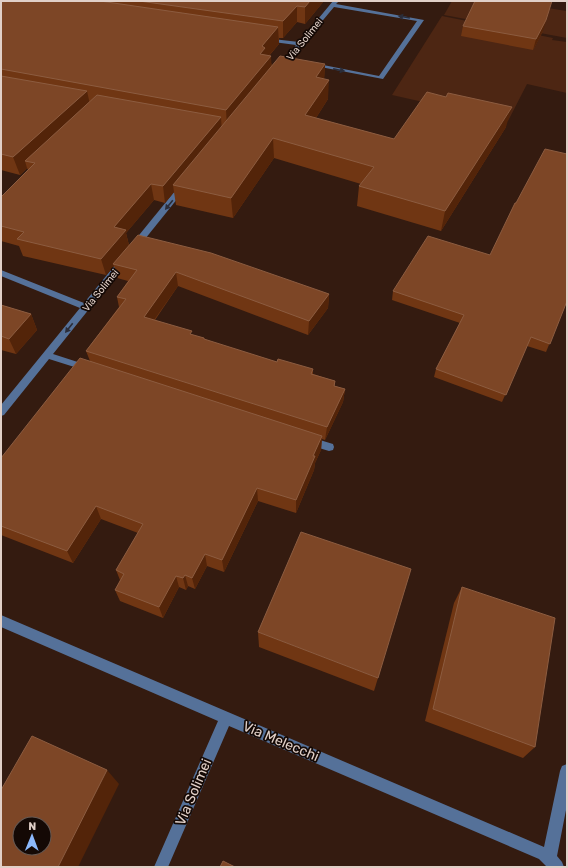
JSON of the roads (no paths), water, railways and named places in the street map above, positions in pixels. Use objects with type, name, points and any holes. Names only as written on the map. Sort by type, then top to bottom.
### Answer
[{"type":"street","name":"Via Solimei","points":[[277,72],[290,60],[300,44],[334,3]]},
{"type":"street","points":[[307,64],[381,78],[420,20],[334,3]]},
{"type":"street","points":[[260,38],[300,44]]},
{"type":"street","name":"Via Solimei","points":[[1,412],[186,184]]},
{"type":"street","points":[[1,273],[86,307]]},
{"type":"street","points":[[48,355],[99,372]]},
{"type":"street","points":[[299,438],[329,447]]},
{"type":"street","name":"Via Melecchi","points":[[1,621],[544,854],[553,863]]},
{"type":"street","name":"Via Solimei","points":[[161,867],[226,718]]},
{"type":"street","points":[[553,863],[567,771]]}]
